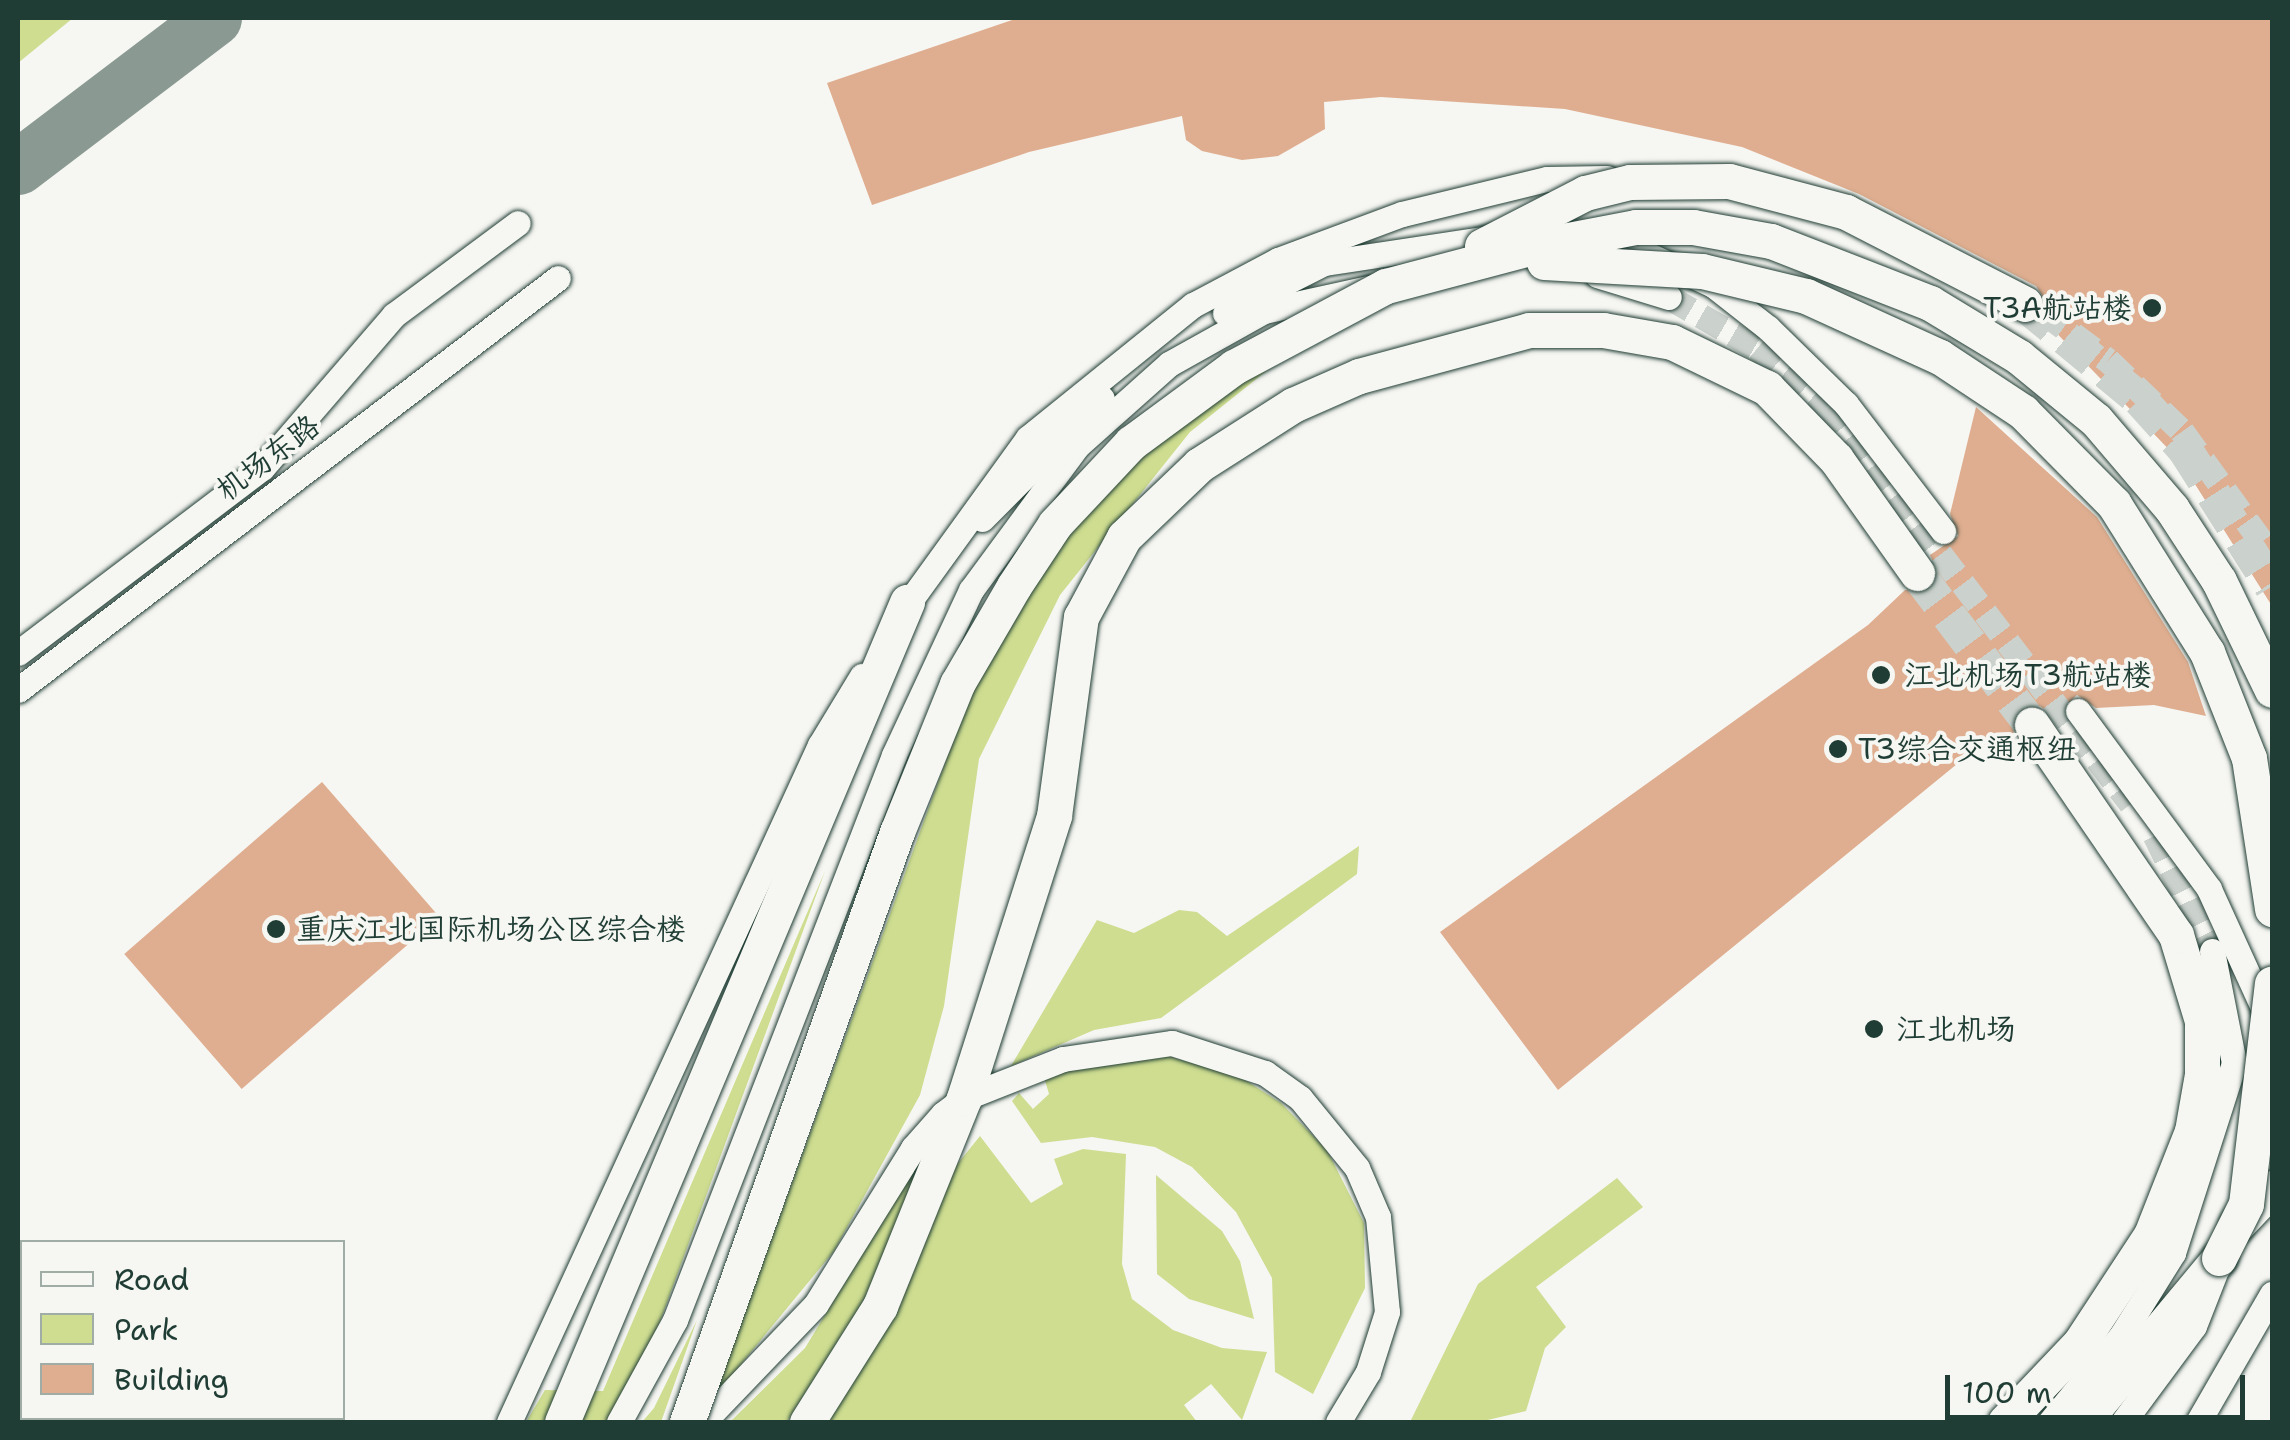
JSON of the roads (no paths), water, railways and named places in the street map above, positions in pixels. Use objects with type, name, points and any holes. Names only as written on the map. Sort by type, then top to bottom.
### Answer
[{"type":"highway","points":[[1446,268],[1585,193],[1688,178],[1767,188],[1846,212],[2026,304]]},
{"type":"highway","points":[[687,1422],[897,832],[957,684],[1014,586],[1054,524],[1132,443],[1234,367],[1386,286],[1446,268],[1636,227],[1693,228],[1771,241],[1930,303],[2019,357],[2096,420],[2182,523],[2272,690]]},
{"type":"highway","points":[[1446,268],[1606,260],[1768,286],[1846,311],[1940,357],[2023,412],[2114,504],[2207,652],[2248,758],[2272,909]]},
{"type":"highway","points":[[808,1422],[880,1306],[964,1098],[1054,816],[1069,672],[1102,569],[1162,497],[1230,442],[1294,405],[1359,376],[1529,330],[1672,342],[1729,364],[1801,416],[1917,573]]},
{"type":"highway","points":[[562,1422],[907,602]]},
{"type":"highway","points":[[2005,1422],[2080,1343],[2151,1236],[2192,1131],[2202,1074],[2202,1021],[2176,935],[2032,725]]},
{"type":"highway","points":[[2252,1205],[2272,984]]},
{"type":"highway","points":[[2084,1422],[2219,1258],[2252,1205],[2272,1144]]},
{"type":"main road","points":[[509,1422],[820,745],[907,602],[1028,438],[1193,305],[1278,260],[1402,214],[1547,180],[1663,181],[1842,217],[1949,254],[1996,280]]},
{"type":"main road","name":"机场东路","points":[[18,653],[262,468],[394,316],[518,223]]},
{"type":"main road","points":[[928,573],[1106,394],[1210,322],[1324,263],[1502,237],[1572,234],[1634,248],[1712,285],[1768,328],[1846,404],[1943,531]]},
{"type":"main road","points":[[1324,263],[1517,262],[1669,297]]},
{"type":"main road","name":"机场东路","points":[[18,690],[558,278]]},
{"type":"main road","points":[[619,1422],[675,1320],[867,827],[971,590],[1077,446],[1122,400],[1215,334],[1316,294],[1386,286]]},
{"type":"main road","points":[[2078,711],[2209,889],[2256,979],[2272,1041]]},
{"type":"main road","points":[[2050,1422],[2121,1336],[2173,1253],[2234,1062],[2212,951]]},
{"type":"main road","points":[[703,1422],[816,1304],[912,1148],[964,1098],[1063,1059],[1121,1044],[1172,1043],[1229,1056],[1300,1098],[1358,1168],[1378,1217],[1389,1279],[1368,1372],[1338,1422]]},
{"type":"main road","points":[[2124,1422],[2194,1326],[2219,1258]]},
{"type":"main road","points":[[2198,1422],[2272,1294]]},
{"type":"main road","points":[[2030,1422],[2121,1336]]},
{"type":"tunnel","points":[[2014,290],[2108,360],[2182,431],[2272,556]]},
{"type":"tunnel","points":[[1669,297],[1757,348],[1828,407],[2131,803]]},
{"type":"tunnel","points":[[2025,304],[2140,399],[2185,449],[2272,586]]},
{"type":"tunnel","points":[[1917,573],[2032,725]]},
{"type":"tunnel","points":[[2155,835],[2212,951]]},
{"type":"place","name":"T3A航站楼","points":[[2152,308]]},
{"type":"place","name":"江北机场T3航站楼","points":[[1881,675]]},
{"type":"place","name":"T3综合交通枢纽","points":[[1838,749]]},
{"type":"place","name":"重庆江北国际机场公区综合楼","points":[[276,929]]},
{"type":"place","name":"江北机场","points":[[1874,1029]]}]
